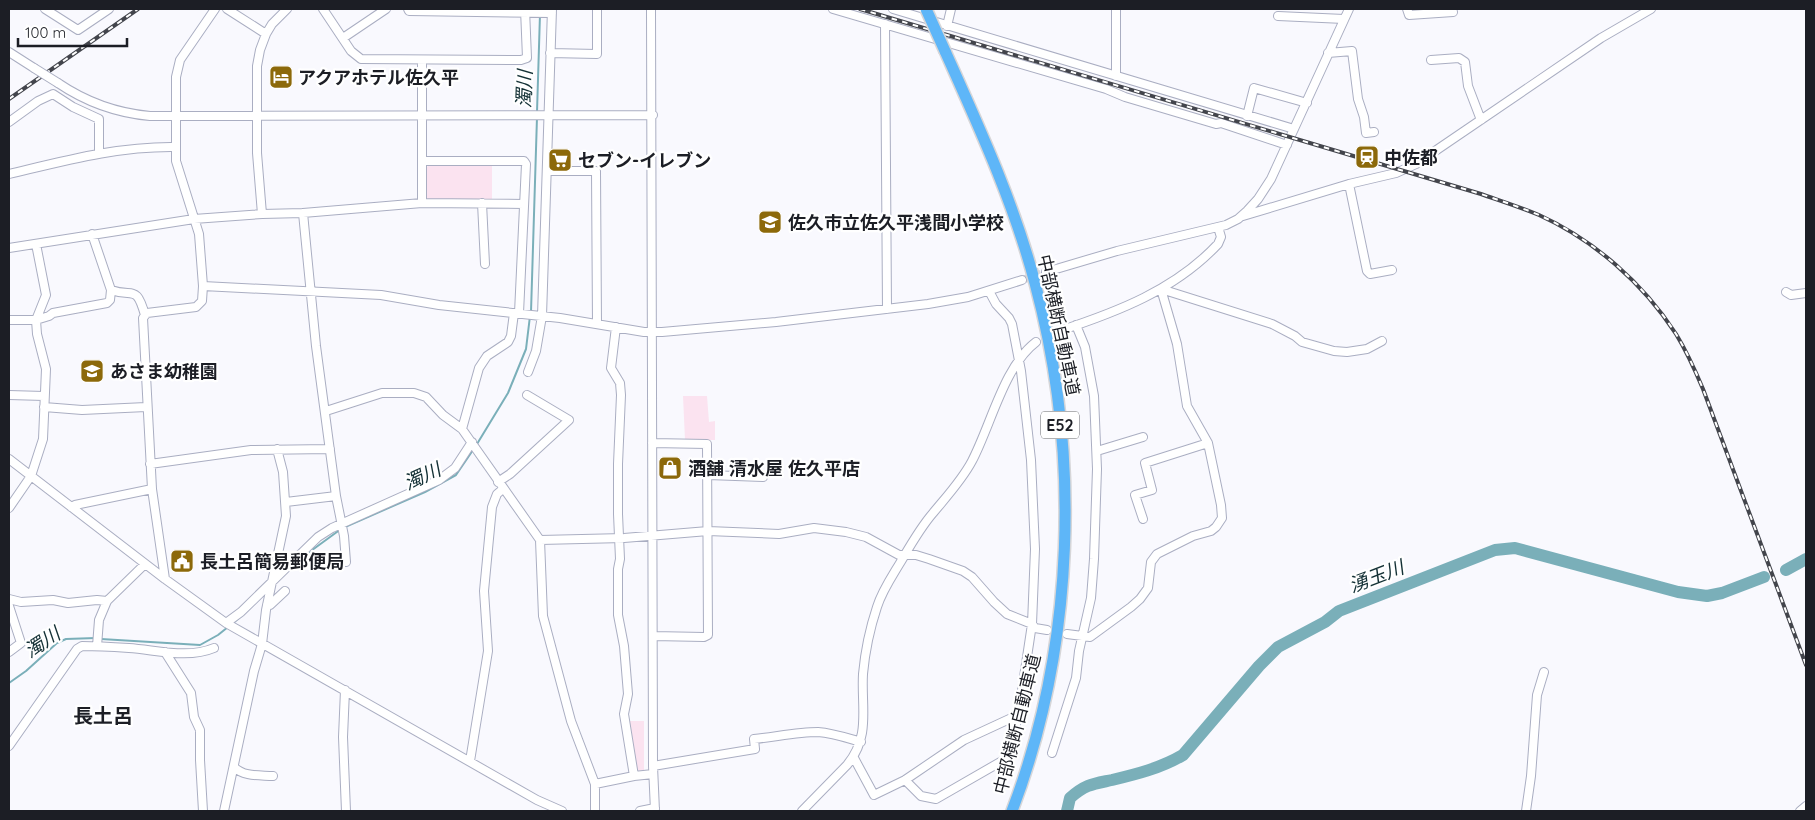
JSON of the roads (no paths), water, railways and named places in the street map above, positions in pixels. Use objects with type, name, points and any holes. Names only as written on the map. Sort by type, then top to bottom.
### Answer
[{"type":"highway","name":"中部横断自動車道","points":[[926,9],[996,168],[1024,246],[1036,284],[1058,408],[1065,491],[1065,534],[1058,622],[1044,705],[1030,758],[1012,811]]},
{"type":"street","points":[[45,9],[78,30],[109,9]]},
{"type":"street","points":[[145,315],[199,306],[202,301],[203,286],[199,234],[177,168],[176,77],[178,65],[215,9]]},
{"type":"street","points":[[227,9],[266,34]]},
{"type":"street","points":[[262,214],[257,153],[258,66],[260,50],[266,34],[272,24],[287,9]]},
{"type":"street","points":[[323,9],[351,51],[361,59],[422,60],[521,60],[527,58],[525,10]]},
{"type":"street","points":[[343,38],[386,9]]},
{"type":"street","points":[[408,9],[550,12],[550,53],[546,116],[547,171],[541,315],[536,351],[528,372]]},
{"type":"street","points":[[550,53],[597,54],[597,9]]},
{"type":"street","points":[[640,811],[655,810],[653,770],[651,9]]},
{"type":"street","points":[[833,9],[1106,89],[1125,97],[1216,124],[1222,123],[1287,145]]},
{"type":"street","points":[[893,9],[1294,129]]},
{"type":"street","points":[[947,26],[951,9]]},
{"type":"street","points":[[1116,9],[1116,76]]},
{"type":"street","points":[[1242,216],[1263,192],[1307,103],[1349,9]]},
{"type":"street","points":[[1407,9],[1409,15],[1453,12]]},
{"type":"street","points":[[1046,272],[1117,251],[1218,227],[1242,216],[1348,184],[1396,173],[1416,164],[1601,38],[1651,9]]},
{"type":"street","points":[[1278,16],[1344,19]]},
{"type":"street","points":[[885,24],[886,309]]},
{"type":"street","points":[[1328,54],[1352,51],[1358,99],[1370,133],[1356,134]]},
{"type":"street","points":[[9,52],[79,96],[113,110],[129,114],[176,117],[652,115]]},
{"type":"street","points":[[1436,57],[1459,58],[1465,62],[1468,86],[1481,120]]},
{"type":"street","points":[[422,60],[422,202]]},
{"type":"street","points":[[1247,116],[1254,88],[1307,103]]},
{"type":"street","points":[[9,122],[38,101],[53,94],[73,107],[99,119],[100,152]]},
{"type":"street","points":[[9,174],[100,152],[176,147]]},
{"type":"street","points":[[422,161],[524,161],[526,164],[520,313],[508,342],[487,356],[479,368],[462,429]]},
{"type":"street","points":[[547,171],[596,171],[598,324]]},
{"type":"street","points":[[1348,184],[1367,271],[1370,274],[1374,274],[1392,270]]},
{"type":"street","points":[[9,248],[194,219],[303,213],[422,202],[524,204]]},
{"type":"street","points":[[482,203],[485,264]]},
{"type":"street","points":[[303,213],[316,346],[336,496],[344,536],[346,562]]},
{"type":"street","points":[[1059,331],[1137,302],[1180,276],[1212,250],[1221,237],[1218,227]]},
{"type":"street","points":[[9,320],[36,320],[53,313],[106,303],[110,300],[111,290],[92,234]]},
{"type":"street","points":[[9,508],[31,476],[42,445],[46,369],[37,334],[36,320],[46,295],[36,244]]},
{"type":"street","points":[[203,286],[381,295],[439,305],[541,315],[652,332],[665,332],[776,322],[947,302],[990,291],[1022,280]]},
{"type":"street","points":[[1161,288],[1272,324],[1302,342],[1334,350],[1347,352],[1367,349],[1382,341]]},
{"type":"street","points":[[1067,634],[1090,637],[1094,635],[1140,599],[1148,588],[1151,562],[1157,554],[1193,536],[1211,531],[1222,518],[1208,443],[1187,406],[1177,344],[1161,288]]},
{"type":"street","points":[[111,290],[132,292],[140,299],[145,315],[143,318],[150,464],[165,579]]},
{"type":"street","points":[[905,780],[921,796],[936,799],[967,782],[1009,757],[1018,715],[1032,624],[1035,549],[1031,460],[1012,324],[996,304],[990,291]]},
{"type":"street","points":[[1786,292],[1791,295],[1806,294]]},
{"type":"street","points":[[1064,748],[1054,749],[1074,684],[1091,598],[1096,526],[1097,451],[1092,381],[1085,347],[1076,326]]},
{"type":"street","points":[[616,327],[611,368],[620,383],[621,395],[618,464],[620,538],[618,615],[624,646],[628,694],[624,714],[634,776]]},
{"type":"street","points":[[802,811],[854,758],[861,742],[864,723],[863,674],[874,618],[881,594],[924,524],[957,485],[971,462],[1018,360],[1036,342]]},
{"type":"street","points":[[326,411],[382,393],[414,394],[426,397],[462,429],[500,486],[540,540],[543,616],[571,721],[595,784],[596,811]]},
{"type":"street","points":[[9,395],[44,396]]},
{"type":"street","points":[[470,761],[488,651],[484,591],[492,507],[500,486],[510,474],[569,420],[526,395]]},
{"type":"street","points":[[44,406],[82,410],[146,407]]},
{"type":"street","points":[[1097,451],[1139,438],[1138,448]]},
{"type":"street","points":[[227,623],[241,612],[318,537],[439,480],[455,468],[472,443]]},
{"type":"street","points":[[652,443],[708,444],[708,635],[704,637],[653,636]]},
{"type":"street","points":[[1133,515],[1142,516],[1135,495],[1152,490],[1152,475],[1145,463],[1208,443]]},
{"type":"street","points":[[150,464],[250,450],[330,449]]},
{"type":"street","points":[[224,811],[254,671],[262,644],[268,602],[286,516],[283,472],[277,450]]},
{"type":"street","points":[[9,459],[145,564],[227,623],[537,800],[562,811]]},
{"type":"street","points":[[708,475],[763,477]]},
{"type":"street","points":[[71,507],[152,490]]},
{"type":"street","points":[[286,502],[336,496]]},
{"type":"street","points":[[540,540],[620,538],[708,531],[779,534],[806,528],[826,528],[866,537],[895,554],[904,556],[916,555],[963,571],[972,577],[1007,614],[1032,624],[1035,628],[1047,630]]},
{"type":"street","points":[[97,645],[99,620],[107,601],[145,564]]},
{"type":"street","points":[[268,602],[270,604],[285,591]]},
{"type":"street","points":[[9,599],[21,602],[53,600],[68,603],[97,600],[107,601]]},
{"type":"street","points":[[9,606],[21,643],[9,652]]},
{"type":"street","points":[[9,746],[77,649],[82,646],[97,645],[192,654],[214,648]]},
{"type":"street","points":[[165,652],[191,693],[193,712],[200,730],[203,811]]},
{"type":"street","points":[[1526,811],[1531,776],[1536,695],[1544,672]]},
{"type":"street","points":[[346,690],[343,737],[346,811]]},
{"type":"street","points":[[854,758],[874,795],[905,780],[964,740],[1018,715]]},
{"type":"street","points":[[595,784],[755,749],[754,739],[819,732],[839,735],[861,742]]},
{"type":"street","points":[[234,767],[248,775],[273,776]]},
{"type":"street","points":[[1800,811],[1806,806]]},
{"type":"waterway","name":"濁川","points":[[537,112],[540,14]]},
{"type":"waterway","name":"濁川","points":[[531,312],[537,117]]},
{"type":"waterway","name":"濁川","points":[[477,444],[508,393],[526,349],[530,316]]},
{"type":"waterway","name":"濁川","points":[[345,527],[425,492],[456,475],[473,450]]},
{"type":"waterway","name":"濁川","points":[[304,556],[341,529]]},
{"type":"waterway","name":"湧玉川","points":[[1067,811],[1070,798],[1085,787],[1149,770],[1183,755],[1259,666],[1278,647],[1325,622],[1339,611],[1495,550],[1515,548],[1678,592],[1707,596],[1722,593],[1764,577]]},
{"type":"waterway","name":"湧玉川","points":[[1786,570],[1806,559]]},
{"type":"waterway","name":"濁川","points":[[232,624],[241,616]]},
{"type":"waterway","name":"濁川","points":[[101,639],[200,645],[228,627]]},
{"type":"waterway","name":"濁川","points":[[9,683],[26,671],[57,643],[66,639],[96,638]]},
{"type":"tunnel","points":[[1022,280],[1046,272]]},
{"type":"railway","points":[[9,99],[138,9]]},
{"type":"railway","points":[[860,9],[1481,194],[1539,215],[1559,225],[1598,250],[1648,297],[1663,315],[1684,348],[1703,389],[1806,665]]},
{"type":"place","name":"アクアホテル佐久平","points":[[281,77]]},
{"type":"place","name":"中佐都","points":[[1367,157]]},
{"type":"place","name":"セブン-イレブン","points":[[560,160]]},
{"type":"place","name":"佐久市立佐久平浅間小学校","points":[[770,222]]},
{"type":"place","name":"あさま幼稚園","points":[[92,371]]},
{"type":"place","name":"酒舗 清水屋 佐久平店","points":[[670,468]]},
{"type":"place","name":"長土呂簡易郵便局","points":[[182,561]]},
{"type":"district","name":"長土呂","points":[[103,715]]}]
